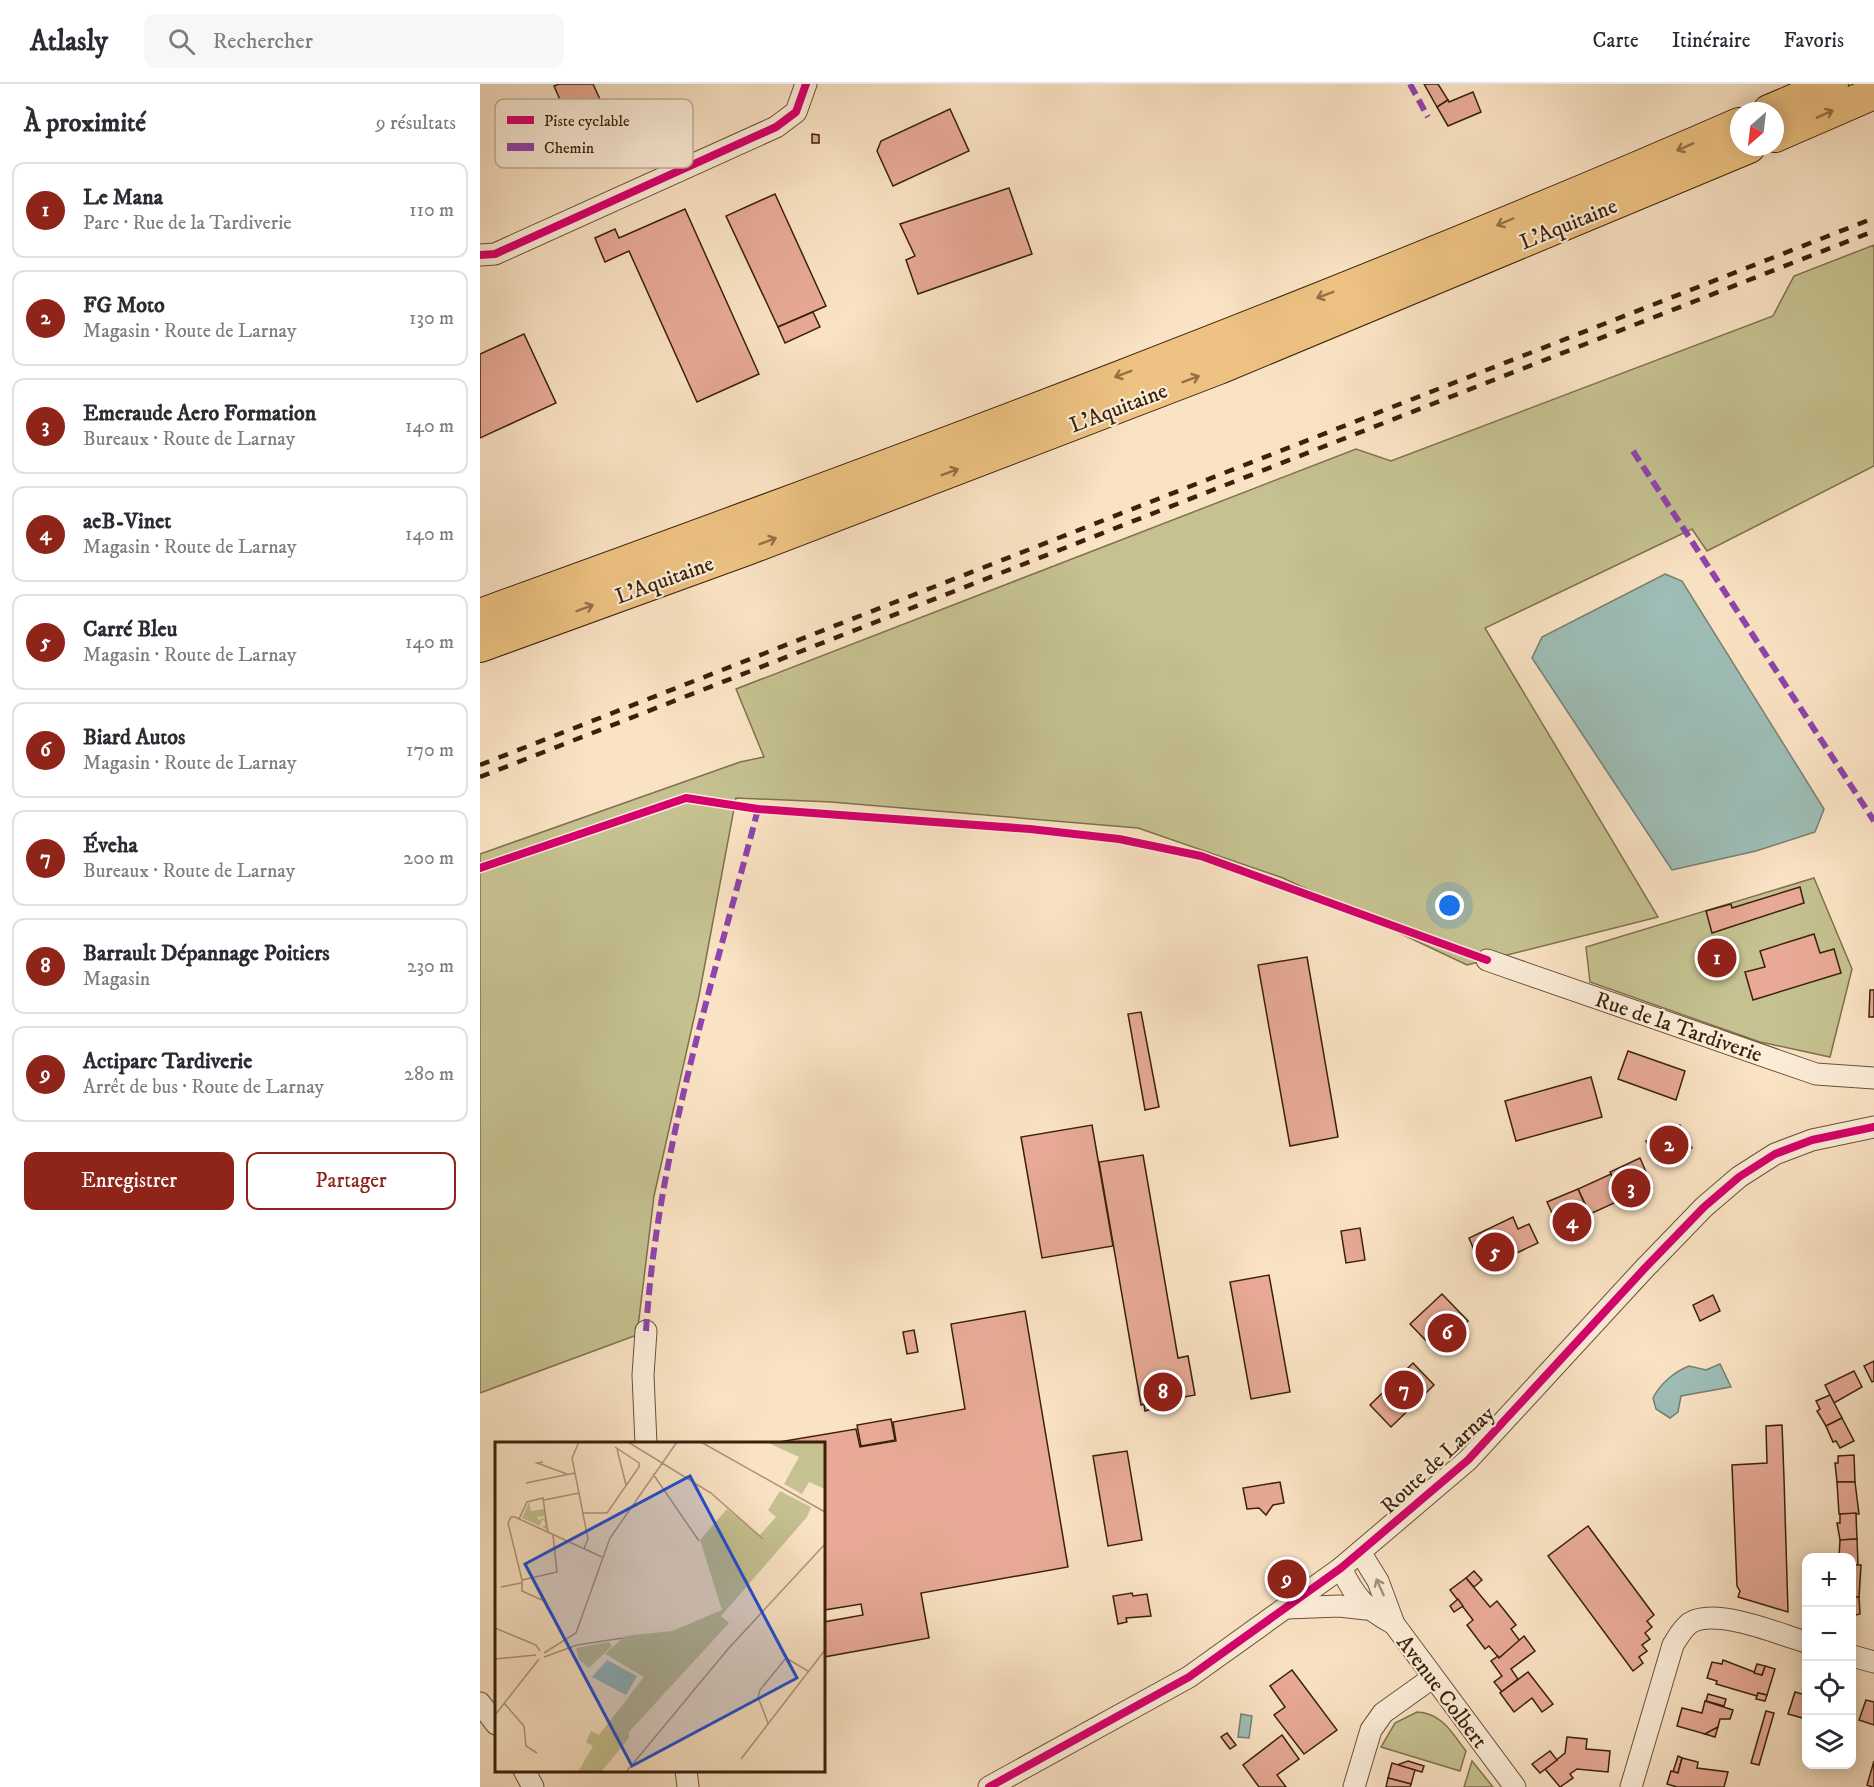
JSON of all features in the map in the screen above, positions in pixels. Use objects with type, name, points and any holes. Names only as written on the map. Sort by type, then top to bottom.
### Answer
[{"type":"highway","points":[[1784,105],[1832,84]]},
{"type":"highway","points":[[1784,132],[1874,93]]},
{"type":"highway","name":"L'Aquitaine","points":[[480,615],[737,521],[1186,350],[1420,258],[1730,128]]},
{"type":"highway","name":"L'Aquitaine","points":[[480,646],[835,516],[1219,368],[1730,155]]},
{"type":"street","points":[[693,164],[776,127],[796,112],[806,84]]},
{"type":"street","points":[[488,255],[684,168]]},
{"type":"street","name":"Rue de la Tardiverie","points":[[1487,960],[1816,1074],[1874,1078]]},
{"type":"street","name":"Route de Larnay","points":[[989,1787],[1189,1677],[1341,1568],[1468,1460],[1645,1268],[1704,1207],[1739,1177],[1775,1154],[1812,1140],[1874,1127]]},
{"type":"street","points":[[646,1331],[643,1375],[646,1442]]},
{"type":"street","name":"Avenue Colbert","points":[[1360,1552],[1378,1581],[1394,1624],[1515,1787]]},
{"type":"street","points":[[1341,1568],[1366,1609]]},
{"type":"street","name":"Avenue Colbert","points":[[1287,1608],[1339,1606],[1366,1609],[1394,1624]]},
{"type":"street","points":[[1631,1787],[1673,1645],[1680,1633],[1691,1623],[1707,1617],[1723,1618],[1802,1641]]},
{"type":"street","points":[[1856,1657],[1874,1662]]},
{"type":"street","points":[[1354,1787],[1371,1730],[1383,1713],[1432,1678]]},
{"type":"street","points":[[480,1703],[495,1723]]},
{"type":"street","points":[[525,1772],[533,1787]]},
{"type":"street","points":[[686,1772],[688,1787]]},
{"type":"shaded area","points":[[1874,245],[1874,466],[1707,551],[1692,529],[1485,628],[1658,917],[1467,965],[1283,878],[1138,828],[831,802],[736,798],[699,996],[654,1196],[637,1335],[480,1393],[480,854],[740,762],[764,757],[736,689],[1356,449],[1391,461],[1773,316],[1794,276]]},
{"type":"shaded area","points":[[1814,878],[1852,969],[1830,1057],[1760,1042],[1590,982],[1586,947]]},
{"type":"shaded area","points":[[1417,1712],[1426,1713],[1440,1720],[1466,1751],[1460,1771],[1381,1747],[1395,1723]]},
{"type":"shaded area","points":[[1472,1761],[1493,1787],[1464,1787]]},
{"type":"water","points":[[1665,574],[1682,581],[1824,809],[1815,832],[1756,851],[1672,870],[1532,658],[1542,637]]},
{"type":"water","points":[[1720,1364],[1731,1387],[1681,1396],[1678,1412],[1670,1418],[1656,1409],[1653,1398],[1659,1388],[1673,1375],[1689,1366],[1706,1370]]},
{"type":"water","points":[[1241,1714],[1252,1716],[1249,1738],[1238,1737]]},
{"type":"building","points":[[593,84],[600,99],[560,99],[554,86]]},
{"type":"building","points":[[1424,84],[1438,84],[1448,100],[1437,107]]},
{"type":"building","points":[[1473,92],[1481,112],[1448,126],[1437,107],[1448,100],[1449,102]]},
{"type":"building","points":[[950,109],[969,151],[893,186],[877,151],[881,141]]},
{"type":"building","points":[[812,134],[819,135],[819,143],[812,143]]},
{"type":"building","points":[[1009,188],[1032,254],[918,294],[906,260],[915,256],[900,224]]},
{"type":"building","points":[[775,194],[826,306],[778,327],[726,216]]},
{"type":"building","points":[[685,209],[759,374],[697,402],[629,251],[605,262],[595,238],[615,229],[619,238]]},
{"type":"building","points":[[813,312],[820,327],[785,343],[778,327]]},
{"type":"building","points":[[524,334],[556,403],[480,438],[480,354]]},
{"type":"building","points":[[1800,887],[1804,903],[1712,933],[1706,911],[1731,904],[1732,908]]},
{"type":"building","points":[[1814,934],[1820,953],[1834,949],[1841,973],[1753,1000],[1745,972],[1765,967],[1760,951]]},
{"type":"building","points":[[1307,957],[1338,1137],[1290,1146],[1258,965]]},
{"type":"building","points":[[1870,990],[1874,990],[1874,1017],[1869,1017]]},
{"type":"building","points":[[1141,1012],[1159,1107],[1145,1110],[1128,1014]]},
{"type":"building","points":[[1628,1051],[1685,1071],[1676,1100],[1618,1079]]},
{"type":"building","points":[[1591,1077],[1602,1117],[1516,1141],[1505,1101]]},
{"type":"building","points":[[1092,1125],[1113,1246],[1042,1258],[1021,1137]]},
{"type":"building","points":[[1680,1125],[1692,1148],[1658,1164],[1646,1141]]},
{"type":"building","points":[[1143,1155],[1178,1358],[1188,1356],[1195,1395],[1157,1402],[1158,1407],[1145,1411],[1144,1404],[1141,1405],[1099,1162]]},
{"type":"building","points":[[1640,1158],[1653,1188],[1624,1201],[1610,1172]]},
{"type":"building","points":[[1611,1174],[1623,1199],[1590,1214],[1578,1189]]},
{"type":"building","points":[[1578,1189],[1593,1223],[1562,1235],[1547,1202]]},
{"type":"building","points":[[1513,1217],[1518,1229],[1529,1224],[1538,1243],[1482,1269],[1469,1238]]},
{"type":"building","points":[[1360,1228],[1365,1260],[1346,1263],[1341,1231]]},
{"type":"building","points":[[1269,1275],[1290,1392],[1251,1399],[1230,1282]]},
{"type":"building","points":[[1442,1294],[1468,1321],[1436,1351],[1410,1324]]},
{"type":"building","points":[[1713,1295],[1720,1311],[1700,1321],[1693,1305]]},
{"type":"building","points":[[1025,1311],[1068,1567],[921,1593],[929,1638],[825,1657],[825,1622],[863,1615],[861,1604],[825,1610],[825,1442],[779,1442],[856,1429],[860,1447],[896,1441],[893,1422],[965,1409],[951,1324]]},
{"type":"building","points":[[914,1330],[918,1352],[907,1354],[903,1332]]},
{"type":"building","points":[[1874,1361],[1874,1381],[1872,1382],[1864,1366]]},
{"type":"building","points":[[1413,1363],[1434,1385],[1391,1427],[1370,1405]]},
{"type":"building","points":[[1854,1371],[1862,1387],[1834,1403],[1825,1385]]},
{"type":"building","points":[[1830,1395],[1842,1418],[1826,1426],[1817,1411],[1820,1409],[1816,1401]]},
{"type":"building","points":[[1842,1418],[1854,1441],[1840,1448],[1836,1441],[1833,1442],[1826,1426]]},
{"type":"building","points":[[891,1419],[895,1440],[861,1446],[857,1425]]},
{"type":"building","points":[[1782,1425],[1788,1612],[1738,1597],[1740,1591],[1737,1586],[1732,1465],[1767,1463],[1766,1426]]},
{"type":"building","points":[[1127,1451],[1142,1540],[1108,1546],[1093,1456]]},
{"type":"building","points":[[1854,1455],[1855,1482],[1837,1482],[1835,1463],[1838,1463],[1838,1456]]},
{"type":"building","points":[[1280,1482],[1284,1503],[1273,1505],[1266,1515],[1259,1508],[1247,1509],[1243,1488]]},
{"type":"building","points":[[1837,1482],[1855,1482],[1859,1514],[1839,1514]]},
{"type":"building","points":[[1856,1513],[1857,1539],[1840,1540],[1837,1523],[1840,1523],[1840,1514]]},
{"type":"building","points":[[1588,1526],[1654,1615],[1647,1621],[1652,1627],[1645,1633],[1650,1639],[1642,1645],[1647,1651],[1639,1657],[1643,1663],[1633,1671],[1548,1556]]},
{"type":"building","points":[[1857,1539],[1858,1565],[1856,1565],[1856,1553],[1839,1553],[1840,1540]]},
{"type":"building","points":[[1856,1565],[1861,1565],[1859,1597],[1856,1597]]},
{"type":"building","points":[[1474,1571],[1482,1580],[1474,1587],[1466,1578]]},
{"type":"building","points":[[1466,1578],[1490,1607],[1497,1601],[1516,1625],[1511,1629],[1520,1641],[1499,1658],[1489,1646],[1485,1649],[1467,1625],[1473,1620],[1450,1590]]},
{"type":"building","points":[[1132,1593],[1133,1596],[1147,1594],[1151,1616],[1126,1618],[1127,1622],[1118,1624],[1113,1596]]},
{"type":"building","points":[[1856,1597],[1859,1597],[1860,1614],[1856,1615]]},
{"type":"building","points":[[1458,1599],[1463,1606],[1454,1612],[1450,1606]]},
{"type":"building","points":[[1524,1636],[1535,1651],[1511,1669],[1518,1679],[1502,1692],[1494,1682],[1502,1676],[1491,1661],[1498,1656],[1499,1658]]},
{"type":"building","points":[[1723,1660],[1762,1675],[1765,1666],[1775,1669],[1767,1695],[1758,1693],[1757,1696],[1716,1684],[1717,1681],[1707,1678],[1712,1662],[1722,1664]]},
{"type":"building","points":[[1757,1664],[1765,1666],[1762,1675],[1754,1673]]},
{"type":"building","points":[[1292,1670],[1337,1730],[1304,1754],[1274,1715],[1285,1707],[1270,1686]]},
{"type":"building","points":[[1528,1672],[1553,1704],[1542,1712],[1532,1698],[1514,1712],[1500,1693]]},
{"type":"building","points":[[1795,1692],[1802,1694],[1802,1718],[1788,1714]]},
{"type":"building","points":[[1758,1693],[1767,1695],[1765,1701],[1756,1699]]},
{"type":"building","points":[[1708,1694],[1726,1699],[1724,1706],[1706,1701]]},
{"type":"building","points":[[1866,1700],[1874,1702],[1874,1725],[1859,1720]]},
{"type":"building","points":[[1705,1701],[1733,1710],[1730,1719],[1720,1719],[1718,1727],[1705,1734],[1677,1726],[1682,1708],[1702,1713]]},
{"type":"building","points":[[1766,1711],[1774,1713],[1759,1765],[1751,1763]]},
{"type":"building","points":[[1718,1727],[1715,1737],[1705,1734]]},
{"type":"building","points":[[1227,1733],[1236,1745],[1230,1749],[1221,1737]]},
{"type":"building","points":[[1282,1735],[1299,1759],[1277,1775],[1286,1787],[1259,1787],[1243,1765]]},
{"type":"building","points":[[1567,1737],[1587,1739],[1586,1749],[1610,1751],[1608,1772],[1577,1769],[1570,1774],[1573,1778],[1560,1787],[1545,1769],[1565,1753]]},
{"type":"building","points":[[1550,1751],[1557,1760],[1540,1773],[1532,1764]]},
{"type":"building","points":[[1678,1756],[1682,1758],[1678,1773],[1673,1772]]},
{"type":"building","points":[[1682,1758],[1698,1762],[1697,1768],[1728,1772],[1724,1787],[1677,1787],[1667,1784],[1671,1771],[1678,1773]]},
{"type":"building","points":[[1408,1761],[1424,1766],[1422,1772],[1397,1765]]},
{"type":"building","points":[[1874,1761],[1874,1787],[1872,1787],[1867,1785]]},
{"type":"building","points":[[1392,1763],[1415,1770],[1411,1784],[1388,1778]]},
{"type":"building","points":[[1388,1778],[1411,1784],[1410,1787],[1386,1787]]},
{"type":"railway","points":[[480,765],[1874,218]]},
{"type":"railway","points":[[480,777],[1874,231]]},
{"type":"marked path","points":[[1410,84],[1428,117]]},
{"type":"marked path","points":[[1633,451],[1874,821]]},
{"type":"marked path","points":[[646,1331],[652,1264],[675,1133],[706,1002],[758,809],[754,808]]},
{"type":"cycle path","points":[[693,165],[776,127],[796,112],[806,84]]},
{"type":"cycle path","points":[[480,255],[495,254],[685,168]]},
{"type":"cycle path","points":[[480,868],[686,798],[758,809],[1030,829],[1119,839],[1201,856],[1487,960]]},
{"type":"cycle path","points":[[989,1787],[1189,1677],[1341,1568],[1468,1460],[1645,1268],[1704,1207],[1739,1177],[1775,1154],[1812,1140],[1874,1127]]},
{"type":"place","name":"Le Mana","points":[[1717,958]]},
{"type":"place","name":"FG Moto","points":[[1669,1145]]},
{"type":"place","name":"Emeraude Aero Formation","points":[[1631,1188]]},
{"type":"place","name":"aeB-Vinet","points":[[1572,1222]]},
{"type":"place","name":"Carré Bleu","points":[[1495,1252]]},
{"type":"place","name":"Biard Autos","points":[[1447,1333]]},
{"type":"place","name":"Éveha","points":[[1404,1390]]},
{"type":"place","name":"Barrault Dépannage Poitiers","points":[[1163,1392]]},
{"type":"place","name":"Actiparc Tardiverie","points":[[1287,1579]]}]
